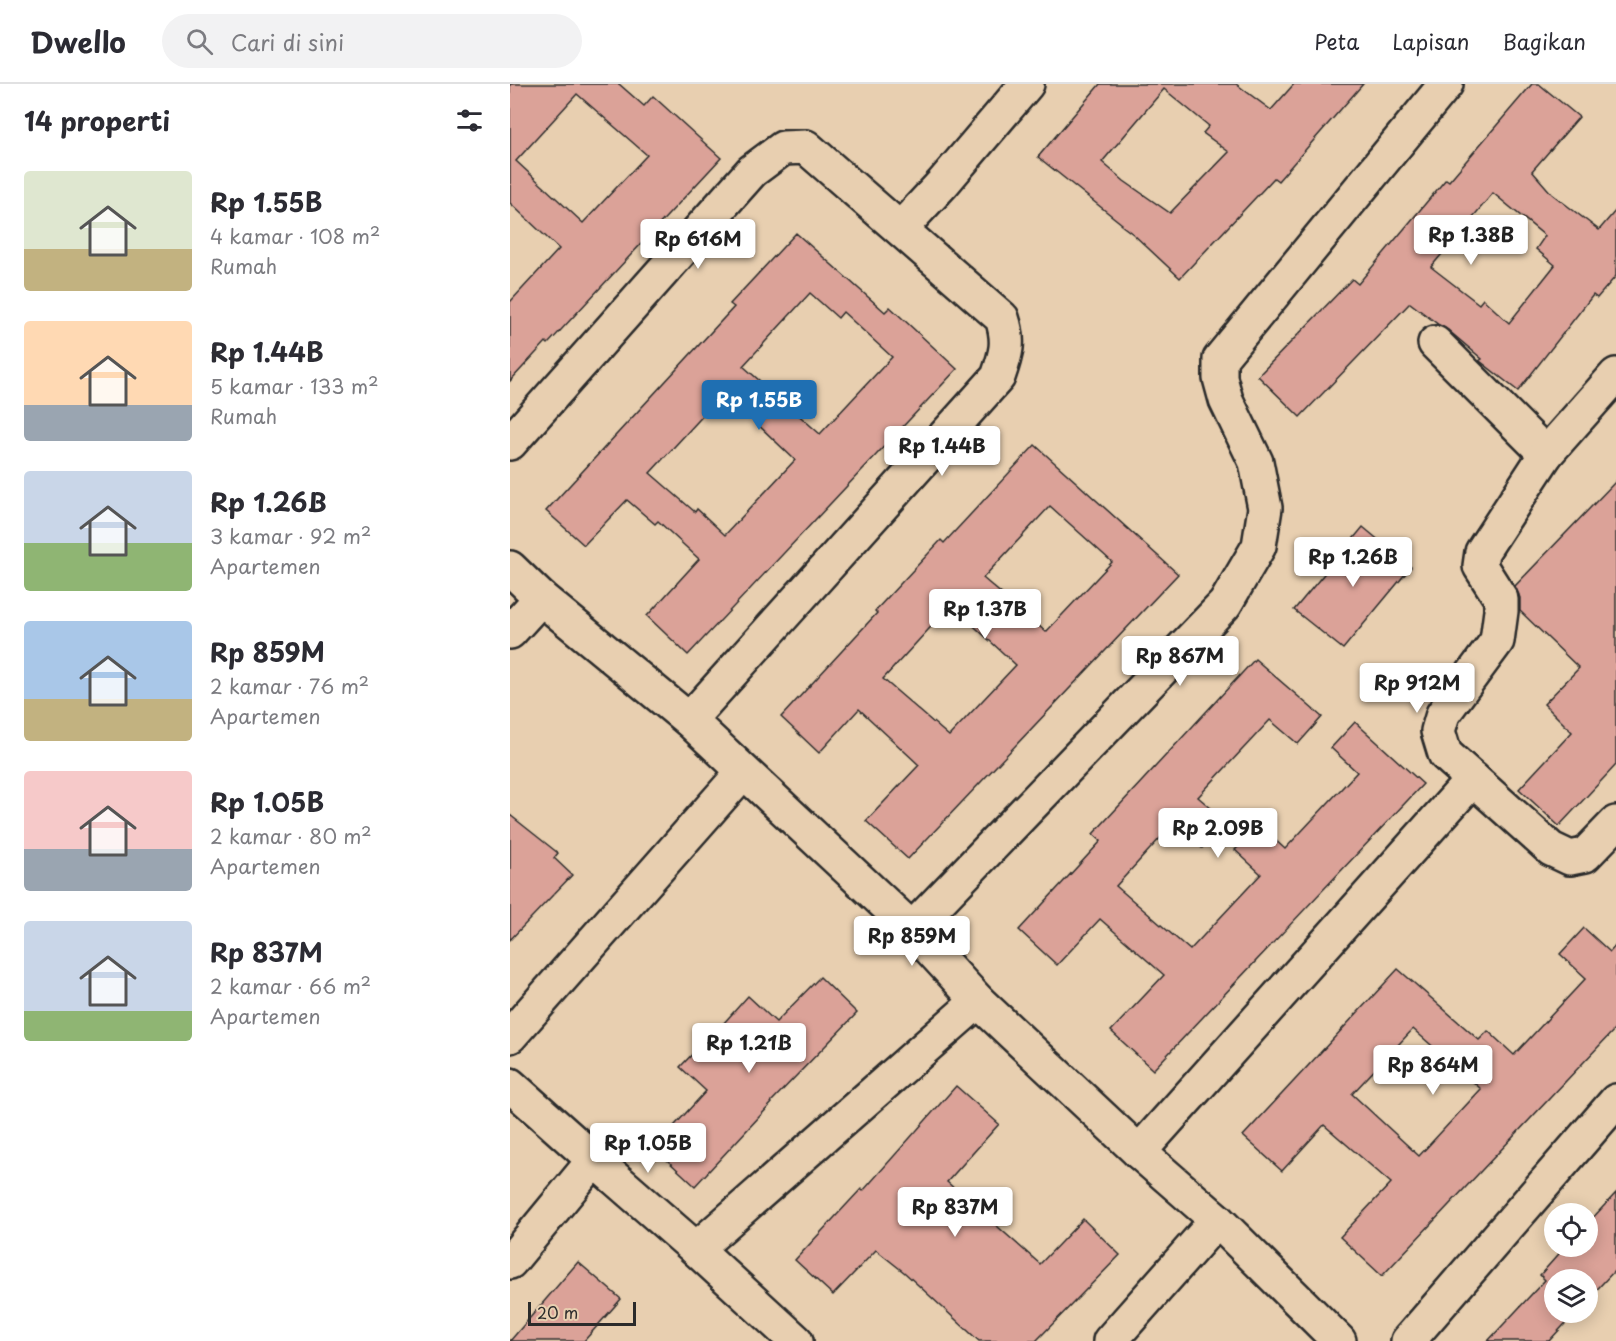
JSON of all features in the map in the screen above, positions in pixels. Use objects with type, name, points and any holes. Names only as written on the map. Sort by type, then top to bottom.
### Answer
[{"type":"street","points":[[901,228],[943,183],[1027,84]]},
{"type":"street","points":[[912,929],[1225,604],[1259,546],[1265,508],[1256,462],[1226,400],[1220,378],[1220,359],[1446,84]]},
{"type":"street","points":[[510,443],[752,171],[783,148],[807,147],[1002,318],[1007,332],[1007,351],[998,377],[689,720]]},
{"type":"street","points":[[1436,343],[1546,454]]},
{"type":"street","points":[[1616,375],[1546,454],[1482,552],[1480,566],[1501,599],[1497,641],[1443,714],[1438,731],[1445,754],[1551,849],[1570,858],[1585,855],[1616,823]]},
{"type":"street","points":[[510,568],[540,598],[689,720],[912,929],[978,1001],[1139,1152],[1217,1220],[1339,1341]]},
{"type":"street","points":[[510,632],[540,598]]},
{"type":"street","points":[[510,1036],[743,772]]},
{"type":"street","points":[[1139,1152],[1473,779]]},
{"type":"street","points":[[696,1249],[978,1001]]},
{"type":"street","points":[[510,1085],[696,1249],[796,1341]]},
{"type":"street","points":[[1408,1341],[1616,1101]]},
{"type":"street","points":[[510,1262],[594,1160]]},
{"type":"street","points":[[1110,1341],[1217,1220]]},
{"type":"building","points":[[510,84],[619,84],[644,106],[653,96],[721,158],[548,344],[546,342],[510,381],[510,302],[559,249],[510,203]],"holes":[[[577,94],[647,155],[583,223],[516,161]]]},
{"type":"building","points":[[1100,84],[1236,84],[1271,110],[1294,84],[1363,84],[1278,181],[1274,178],[1180,278],[1122,224],[1038,157]],"holes":[[[1164,89],[1209,126],[1203,133],[1229,152],[1170,213],[1124,181],[1102,162]]]},
{"type":"building","points":[[1532,84],[1539,84],[1579,117],[1532,171],[1552,194],[1599,230],[1616,210],[1616,276],[1597,298],[1593,295],[1518,391],[1479,361],[1482,359],[1448,330],[1410,303],[1300,417],[1258,376],[1352,279],[1358,284],[1446,179],[1449,181]],"holes":[[[1493,193],[1545,236],[1536,249],[1555,265],[1509,323],[1483,299],[1479,304],[1431,267]]]},
{"type":"building","points":[[796,233],[885,312],[890,307],[957,369],[688,655],[647,616],[699,559],[658,521],[655,524],[627,500],[584,545],[546,511],[734,307],[730,304]],"holes":[[[810,293],[838,318],[843,312],[892,357],[820,434],[743,366]],[[722,395],[752,419],[795,460],[725,535],[697,509],[695,512],[650,473]]]},
{"type":"building","points":[[1035,445],[1178,574],[908,859],[866,821],[919,765],[859,709],[819,753],[781,717],[941,540],[944,543]],"holes":[[[1050,506],[1112,562],[1046,632],[983,578]],[[951,605],[1016,665],[949,736],[883,679]]]},
{"type":"building","points":[[1616,481],[1616,765],[1559,826],[1519,789],[1572,732],[1544,704],[1579,668],[1520,611],[1520,598],[1515,586]]},
{"type":"building","points":[[1363,527],[1411,567],[1343,649],[1294,610]]},
{"type":"building","points":[[1255,659],[1322,717],[1298,744],[1270,720],[1198,797],[1226,821],[1202,848],[1174,823],[1116,886],[1190,950],[1261,874],[1235,850],[1259,825],[1285,849],[1357,772],[1331,748],[1355,722],[1423,784],[1153,1070],[1111,1031],[1164,975],[1100,919],[1057,965],[1019,930],[1101,841],[1093,834]]},
{"type":"building","points":[[510,815],[558,853],[554,858],[572,875],[510,940]]},
{"type":"building","points":[[1584,928],[1610,952],[1616,945],[1616,1028],[1382,1276],[1340,1237],[1391,1183],[1324,1125],[1282,1171],[1243,1136],[1398,969],[1479,1040],[1488,1031],[1514,1055],[1586,978],[1560,954]],"holes":[[[1413,1029],[1481,1089],[1419,1156],[1352,1094]]]},
{"type":"building","points":[[820,977],[857,1013],[771,1102],[695,1186],[654,1148],[706,1091],[680,1067],[705,1041],[706,1043],[748,996],[776,1022]]},
{"type":"building","points":[[956,1086],[999,1124],[947,1182],[1040,1264],[1083,1219],[1120,1255],[1036,1341],[979,1341],[905,1273],[876,1250],[833,1295],[795,1260],[861,1189],[863,1191]]},
{"type":"building","points":[[1616,1193],[1616,1269],[1598,1288],[1598,1269],[1545,1269],[1556,1257],[1598,1257],[1598,1212]]},
{"type":"building","points":[[578,1262],[621,1299],[584,1341],[510,1341]]},
{"type":"building","points":[[1544,1281],[1544,1323],[1566,1323],[1549,1341],[1488,1341]]}]
